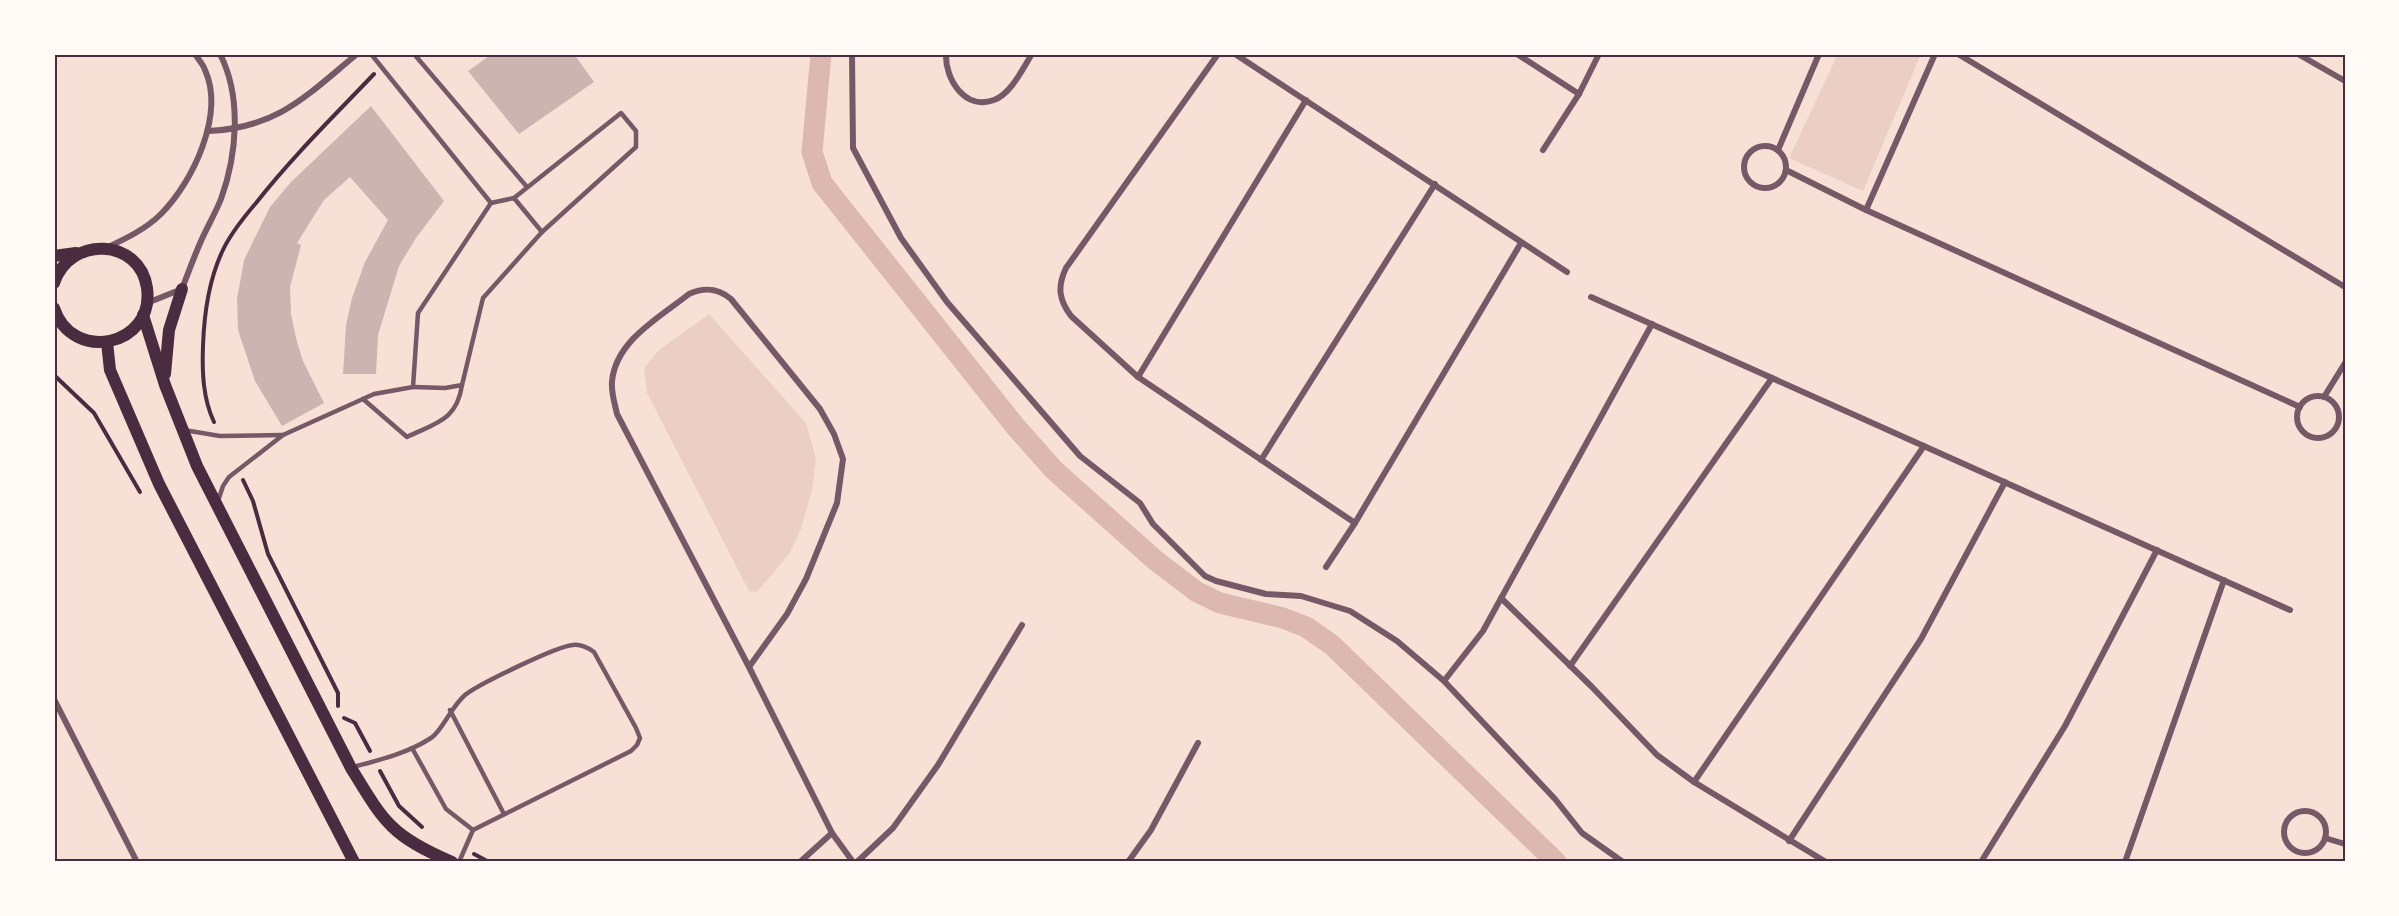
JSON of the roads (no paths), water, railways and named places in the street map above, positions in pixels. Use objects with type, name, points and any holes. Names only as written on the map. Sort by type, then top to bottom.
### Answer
[{"type":"main road","points":[[54,256],[106,248],[121,253],[133,261],[142,273],[147,288],[145,309],[165,385],[181,429],[197,466],[351,768],[379,814],[393,829],[414,845],[452,862]]},
{"type":"main road","points":[[54,283],[57,274],[66,262],[77,253]]},
{"type":"main road","points":[[165,385],[166,350],[182,289]]},
{"type":"main road","points":[[55,313],[65,328],[77,337],[92,342],[107,342],[122,337],[134,328],[145,309]]},
{"type":"main road","points":[[107,342],[110,370],[159,484],[354,862]]},
{"type":"street","points":[[106,248],[130,236],[160,215],[182,190],[208,131],[211,95],[206,71],[195,54]]},
{"type":"street","points":[[145,309],[182,289],[221,199],[228,177],[234,130],[232,90],[220,54]]},
{"type":"street","points":[[208,131],[234,130],[264,122],[298,103],[357,54]]},
{"type":"street","points":[[852,54],[853,148],[902,238],[947,302],[1080,456],[1140,503],[1153,524],[1205,576],[1266,594],[1301,596],[1350,611],[1397,641],[1444,681],[1555,799],[1582,833],[1623,862]]},
{"type":"street","points":[[946,54],[950,80],[962,95],[978,102],[995,100],[1008,89],[1032,54]]},
{"type":"street","points":[[1218,54],[1066,268],[1060,280],[1059,293],[1063,306],[1071,316],[1138,377],[1355,523]]},
{"type":"street","points":[[1235,54],[1567,272]]},
{"type":"street","points":[[1517,54],[1579,94]]},
{"type":"street","points":[[1543,150],[1579,94],[1599,54]]},
{"type":"street","points":[[1778,150],[1819,54]]},
{"type":"street","points":[[1866,210],[1935,54]]},
{"type":"street","points":[[1959,54],[2345,287]]},
{"type":"street","points":[[2298,54],[2345,81]]},
{"type":"street","points":[[1138,377],[1306,100]]},
{"type":"street","points":[[1765,146],[1778,150],[1783,156],[1786,170],[1780,183],[1767,189],[1753,186],[1745,175],[1744,161],[1752,150],[1765,146]]},
{"type":"street","points":[[1786,170],[1866,210],[2300,407]]},
{"type":"street","points":[[1261,460],[1435,184]]},
{"type":"street","points":[[1326,567],[1355,523],[1521,243]]},
{"type":"street","points":[[749,667],[787,614],[806,579],[837,503],[843,459],[834,434],[820,409],[731,299],[724,293],[713,289],[698,290],[689,294],[637,335],[624,349],[618,361],[612,385],[617,414],[749,667],[832,833],[855,862],[893,828],[938,765],[1022,625]]},
{"type":"street","points":[[1591,297],[2290,610]]},
{"type":"street","points":[[1444,681],[1483,631],[1652,324]]},
{"type":"street","points":[[2324,397],[2345,363]]},
{"type":"street","points":[[1570,666],[1772,378]]},
{"type":"street","points":[[2324,397],[2335,405],[2342,425],[2324,437],[2310,436],[2304,432],[2298,420],[2300,407],[2311,398],[2324,397]]},
{"type":"street","points":[[1694,782],[1924,446]]},
{"type":"street","points":[[1790,841],[1922,639],[2005,482]]},
{"type":"street","points":[[1981,862],[2065,726],[2157,550]]},
{"type":"street","points":[[2125,862],[2224,580]]},
{"type":"street","points":[[1501,598],[1656,755],[1694,782],[1826,862]]},
{"type":"street","points":[[54,699],[137,862]]},
{"type":"street","points":[[1128,862],[1151,830],[1198,743]]},
{"type":"street","points":[[2304,810],[2312,812],[2324,822],[2325,838],[2314,851],[2298,852],[2286,841],[2285,825],[2296,813],[2304,810]]},
{"type":"street","points":[[800,862],[832,833]]},
{"type":"street","points":[[2325,838],[2345,844]]},
{"type":"lane","points":[[371,54],[491,203]]},
{"type":"lane","points":[[414,54],[527,187]]},
{"type":"lane","points":[[363,399],[407,437],[446,418],[455,410],[483,298],[542,232],[636,147],[636,131],[621,113],[514,198],[491,203],[418,313],[413,387]]},
{"type":"lane","points":[[514,198],[542,232]]},
{"type":"lane","points":[[217,503],[223,486],[237,470],[283,435],[374,394],[413,387],[445,388],[462,385]]},
{"type":"lane","points":[[181,429],[220,436],[283,435]]},
{"type":"lane","points":[[351,768],[375,762],[433,737],[450,710],[466,694],[554,650],[574,644],[586,646],[594,652],[636,728],[640,738],[638,745],[631,751],[473,830],[459,862]]},
{"type":"lane","points":[[450,710],[504,814]]},
{"type":"lane","points":[[412,748],[447,809],[473,830]]},
{"type":"waterway","points":[[821,54],[812,152],[822,183],[1015,426],[1054,470],[1155,560],[1197,592],[1220,603],[1283,618],[1306,627],[1332,645],[1556,862]]}]
